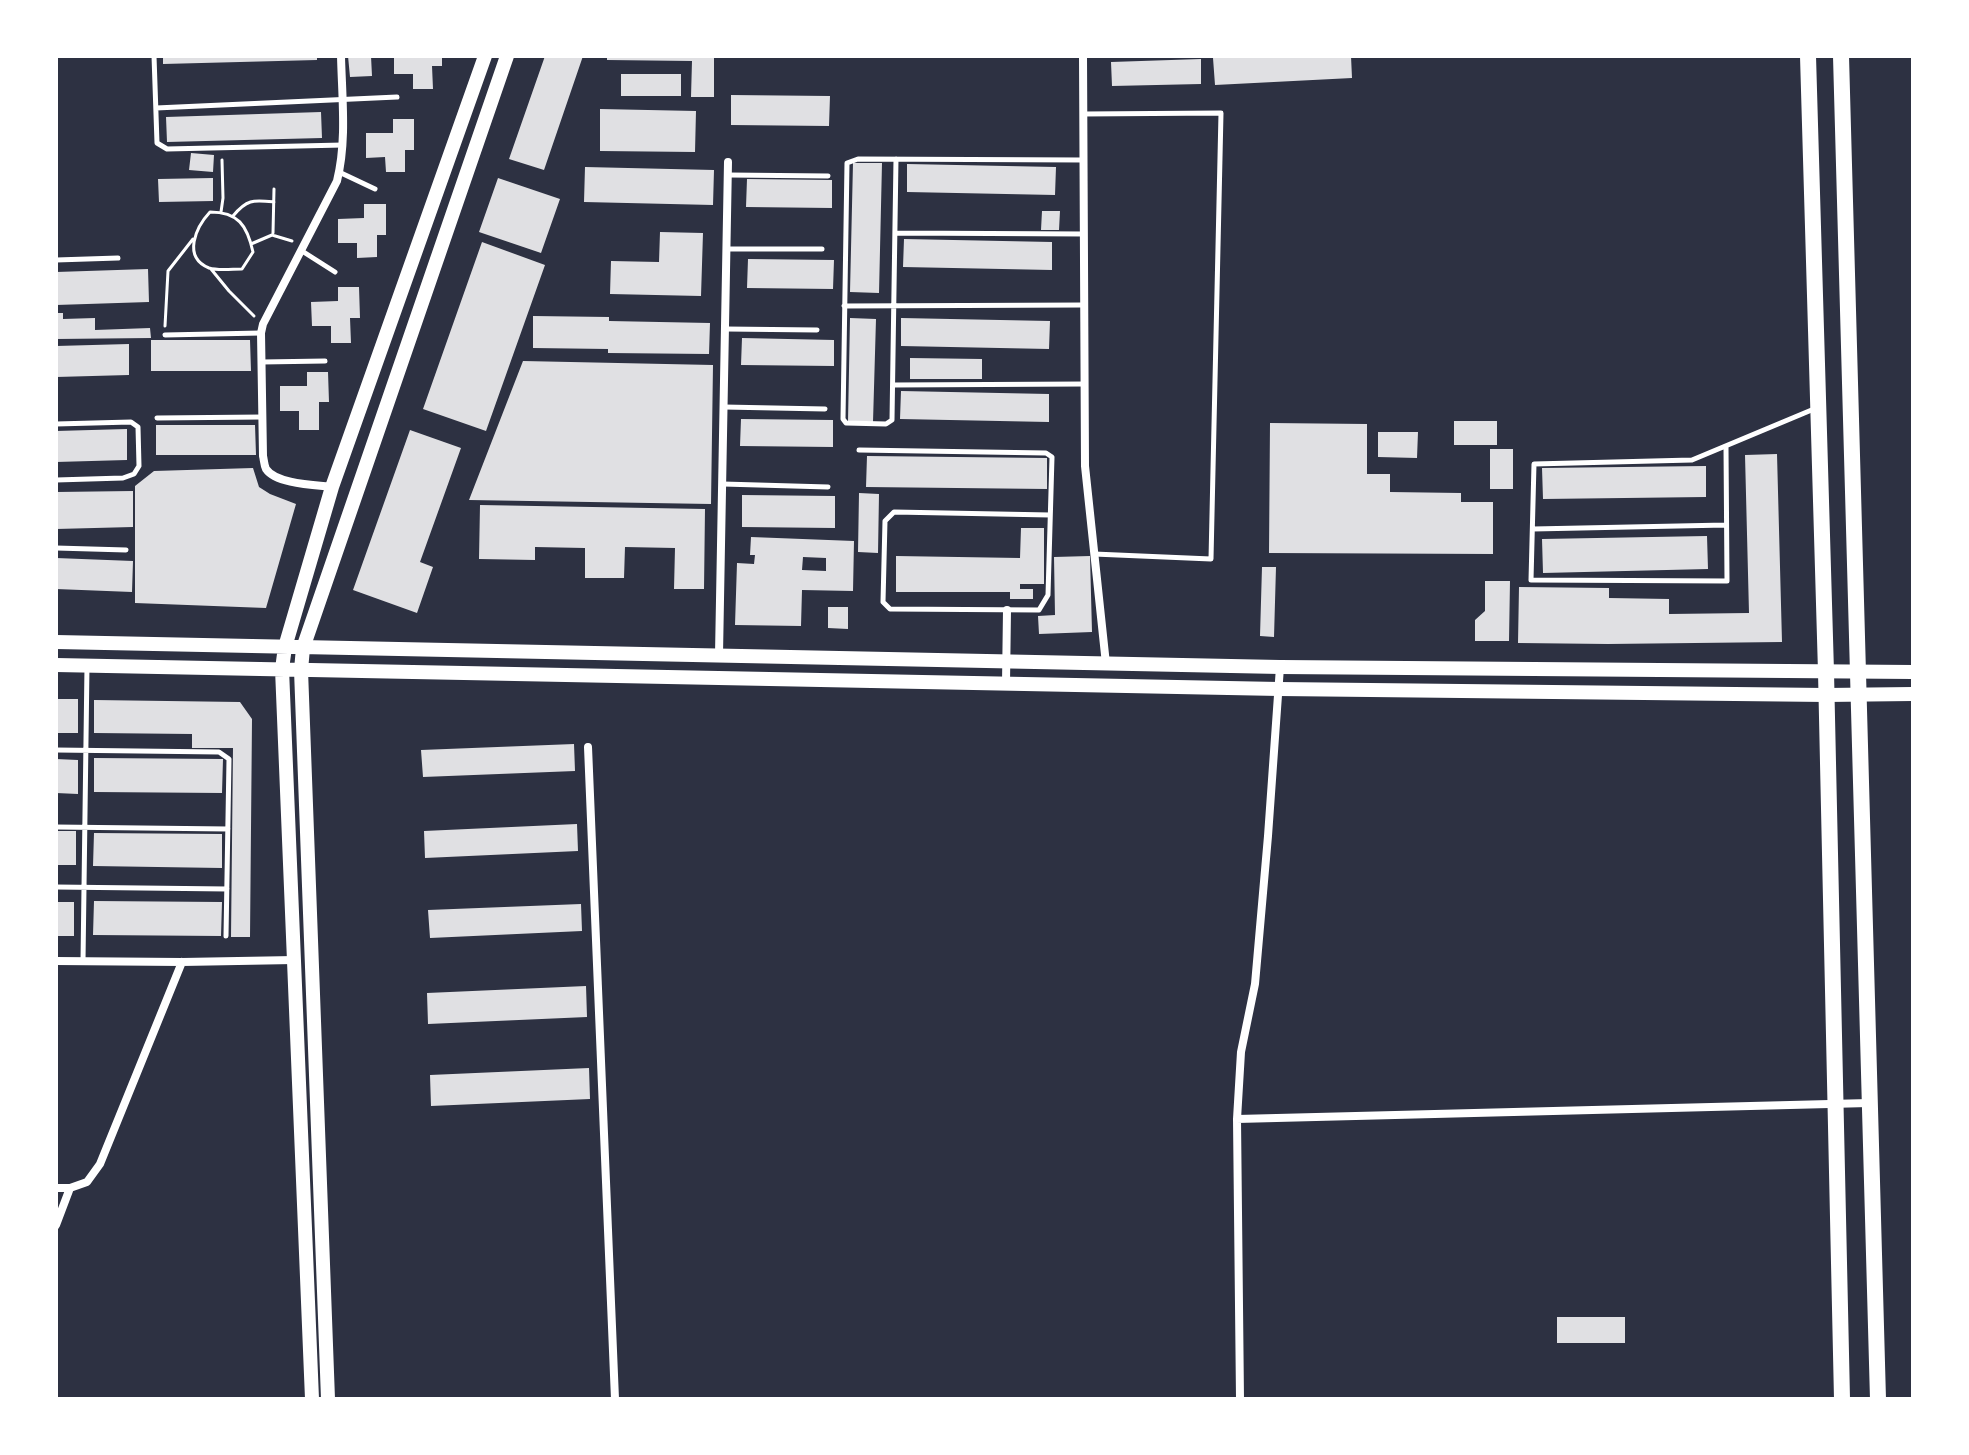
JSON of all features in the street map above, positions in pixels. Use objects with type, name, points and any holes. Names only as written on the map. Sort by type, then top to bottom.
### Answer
[{"type":"main road","points":[[312,1399],[282,669],[285,647],[332,487],[485,56]]},
{"type":"main road","points":[[328,1399],[301,670],[303,648],[507,56]]},
{"type":"main road","points":[[1808,56],[1826,672],[1842,1399]]},
{"type":"main road","points":[[1841,56],[1878,1399]]},
{"type":"main road","points":[[56,642],[1280,667],[1913,672]]},
{"type":"main road","points":[[56,665],[1279,689],[1913,694]]},
{"type":"street","points":[[332,487],[289,481],[267,469],[263,456],[261,362],[262,329],[337,181],[343,145],[341,56]]},
{"type":"street","points":[[1083,56],[1085,466],[1106,664]]},
{"type":"street","points":[[719,654],[728,162]]},
{"type":"street","points":[[1006,683],[1007,610]]},
{"type":"street","points":[[1240,1399],[1237,1119],[1241,1052],[1255,984],[1280,667]]},
{"type":"street","points":[[588,747],[615,1399]]},
{"type":"street","points":[[56,961],[294,960]]},
{"type":"street","points":[[56,1188],[70,1188],[87,1182],[100,1164],[182,962]]},
{"type":"street","points":[[1237,1119],[1869,1103]]},
{"type":"street","points":[[56,1225],[70,1188]]},
{"type":"lane","points":[[154,56],[157,143],[167,149],[343,145]]},
{"type":"lane","points":[[156,108],[397,97]]},
{"type":"lane","points":[[1083,114],[1221,113],[1211,559],[1094,554]]},
{"type":"lane","points":[[896,159],[892,420],[886,424],[846,423],[843,419],[847,163],[858,159],[896,159],[1083,160]]},
{"type":"lane","points":[[339,172],[375,189]]},
{"type":"lane","points":[[728,175],[828,176]]},
{"type":"lane","points":[[895,233],[1084,234]]},
{"type":"lane","points":[[302,248],[335,272]]},
{"type":"lane","points":[[726,249],[822,249]]},
{"type":"lane","points":[[56,260],[118,258]]},
{"type":"lane","points":[[844,306],[1084,305]]},
{"type":"lane","points":[[165,335],[262,329]]},
{"type":"lane","points":[[725,329],[817,330]]},
{"type":"lane","points":[[261,362],[325,361]]},
{"type":"lane","points":[[893,385],[1085,384]]},
{"type":"lane","points":[[723,407],[825,409]]},
{"type":"lane","points":[[1726,447],[1727,581],[1531,580],[1534,464],[1692,460],[1819,407]]},
{"type":"lane","points":[[157,418],[262,417]]},
{"type":"lane","points":[[56,424],[131,422],[138,427],[139,466],[134,474],[123,478],[56,480]]},
{"type":"lane","points":[[859,450],[1046,453],[1052,457],[1048,595],[1039,610],[890,609],[883,602],[885,521],[894,512],[1050,515]]},
{"type":"lane","points":[[722,484],[828,487]]},
{"type":"lane","points":[[1533,529],[1726,525]]},
{"type":"lane","points":[[56,548],[126,550]]},
{"type":"lane","points":[[83,961],[87,666]]},
{"type":"lane","points":[[56,750],[219,752],[229,759],[226,936]]},
{"type":"lane","points":[[56,827],[228,829]]},
{"type":"lane","points":[[56,887],[227,889]]},
{"type":"path","points":[[221,212],[222,147]]},
{"type":"path","points":[[272,235],[274,189]]},
{"type":"path","points":[[233,216],[242,205],[253,201],[274,202]]},
{"type":"path","points":[[165,335],[168,271],[193,239],[204,218],[210,212],[225,212],[239,219],[253,252],[242,269],[211,269]]},
{"type":"path","points":[[251,244],[272,235],[302,248]]},
{"type":"path","points":[[193,239],[194,252],[202,263],[211,269],[262,329]]},
{"type":"building","points":[[163,56],[317,56],[317,60],[163,64]]},
{"type":"building","points":[[348,56],[371,56],[372,76],[350,77]]},
{"type":"building","points":[[394,56],[442,56],[442,66],[432,66],[433,89],[413,89],[413,74],[394,74]]},
{"type":"building","points":[[545,56],[583,56],[544,170],[509,159]]},
{"type":"building","points":[[607,56],[714,56],[714,97],[691,97],[692,61],[607,60]]},
{"type":"building","points":[[1351,56],[1352,78],[1215,85],[1213,58]]},
{"type":"building","points":[[1201,59],[1201,84],[1112,86],[1111,62]]},
{"type":"building","points":[[621,74],[681,74],[681,96],[621,96]]},
{"type":"building","points":[[731,95],[830,96],[829,126],[731,125]]},
{"type":"building","points":[[600,109],[696,111],[695,152],[600,151]]},
{"type":"building","points":[[321,112],[322,138],[167,142],[166,117]]},
{"type":"building","points":[[393,119],[414,119],[414,150],[405,150],[405,172],[386,172],[385,157],[366,158],[366,133],[393,133]]},
{"type":"building","points":[[191,153],[214,155],[213,172],[189,170]]},
{"type":"building","points":[[853,163],[882,163],[879,293],[850,292]]},
{"type":"building","points":[[907,164],[1056,167],[1055,195],[907,192]]},
{"type":"building","points":[[585,167],[714,170],[713,205],[584,202]]},
{"type":"building","points":[[213,178],[213,201],[159,202],[158,179]]},
{"type":"building","points":[[498,178],[560,199],[541,253],[479,232]]},
{"type":"building","points":[[747,179],[832,180],[832,208],[746,207]]},
{"type":"building","points":[[364,204],[386,204],[386,235],[377,235],[377,257],[357,258],[357,243],[338,243],[338,219],[364,218]]},
{"type":"building","points":[[1042,211],[1060,211],[1059,230],[1041,230]]},
{"type":"building","points":[[660,232],[703,233],[701,296],[610,294],[611,261],[659,262]]},
{"type":"building","points":[[904,239],[1052,242],[1052,270],[903,267]]},
{"type":"building","points":[[482,242],[545,265],[486,431],[423,409]]},
{"type":"building","points":[[748,259],[834,260],[833,289],[747,288]]},
{"type":"building","points":[[148,269],[149,302],[56,305],[56,272]]},
{"type":"building","points":[[338,287],[359,287],[360,318],[350,318],[351,343],[331,343],[331,326],[312,326],[311,302],[338,301]]},
{"type":"building","points":[[56,313],[63,313],[63,319],[95,318],[95,330],[150,328],[151,338],[56,339]]},
{"type":"building","points":[[533,316],[710,323],[709,354],[608,353],[608,349],[533,348]]},
{"type":"building","points":[[850,318],[876,319],[873,422],[848,421]]},
{"type":"building","points":[[901,318],[1050,321],[1049,349],[901,346]]},
{"type":"building","points":[[742,338],[834,340],[834,366],[741,365]]},
{"type":"building","points":[[151,340],[250,340],[251,371],[151,371]]},
{"type":"building","points":[[129,344],[129,375],[56,377],[56,346]]},
{"type":"building","points":[[910,358],[982,359],[982,379],[910,379]]},
{"type":"building","points":[[523,361],[713,365],[711,504],[469,500]]},
{"type":"building","points":[[307,372],[328,372],[329,402],[319,402],[319,430],[299,430],[299,411],[280,411],[280,386],[307,386]]},
{"type":"building","points":[[901,391],[1049,394],[1049,422],[900,419]]},
{"type":"building","points":[[741,419],[833,420],[833,447],[740,446]]},
{"type":"building","points":[[1454,421],[1497,421],[1497,445],[1454,445]]},
{"type":"building","points":[[1270,423],[1367,424],[1367,474],[1390,474],[1390,492],[1461,493],[1461,502],[1493,502],[1493,554],[1269,553]]},
{"type":"building","points":[[156,425],[255,425],[256,455],[156,455]]},
{"type":"building","points":[[127,429],[127,460],[56,462],[56,431]]},
{"type":"building","points":[[410,430],[461,448],[420,562],[433,567],[417,613],[353,590]]},
{"type":"building","points":[[1378,432],[1418,432],[1417,458],[1378,457]]},
{"type":"building","points":[[1490,449],[1513,449],[1513,489],[1490,489]]},
{"type":"building","points":[[1777,454],[1782,642],[1518,643],[1519,587],[1609,588],[1609,598],[1669,599],[1669,614],[1749,613],[1745,455]]},
{"type":"building","points":[[867,456],[1047,458],[1047,489],[866,487]]},
{"type":"building","points":[[1706,466],[1706,497],[1543,499],[1542,468]]},
{"type":"building","points":[[253,468],[259,487],[296,504],[266,608],[135,603],[135,486],[154,471]]},
{"type":"building","points":[[133,491],[133,527],[56,529],[56,492]]},
{"type":"building","points":[[859,493],[879,494],[878,553],[858,552]]},
{"type":"building","points":[[742,495],[835,496],[835,528],[742,527]]},
{"type":"building","points":[[480,505],[705,509],[704,589],[674,589],[675,548],[625,547],[624,578],[585,578],[585,548],[535,547],[535,560],[479,559]]},
{"type":"building","points":[[1021,528],[1044,528],[1044,584],[1020,584],[1020,589],[1033,589],[1033,599],[1010,599],[1010,592],[896,592],[896,556],[1020,558]]},
{"type":"building","points":[[1707,536],[1708,569],[1543,573],[1542,539]]},
{"type":"building","points":[[751,537],[854,541],[853,591],[802,590],[801,626],[735,625],[737,563],[754,564],[755,555],[750,555]],"holes":[[[803,557],[826,558],[826,571],[802,570]]]},
{"type":"building","points":[[1090,556],[1092,632],[1039,634],[1038,616],[1055,615],[1054,557]]},
{"type":"building","points":[[56,558],[133,561],[132,592],[56,589]]},
{"type":"building","points":[[1262,567],[1276,567],[1274,637],[1260,636]]},
{"type":"building","points":[[1485,581],[1510,581],[1509,641],[1475,641],[1475,620],[1485,611]]},
{"type":"building","points":[[828,607],[848,607],[848,629],[828,628]]},
{"type":"building","points":[[56,699],[78,699],[78,733],[56,733]]},
{"type":"building","points":[[94,700],[240,702],[252,719],[250,937],[231,937],[233,748],[192,748],[192,734],[94,733]]},
{"type":"building","points":[[574,744],[575,771],[423,777],[421,750]]},
{"type":"building","points":[[94,758],[223,759],[222,793],[94,792]]},
{"type":"building","points":[[56,759],[78,760],[78,794],[56,793]]},
{"type":"building","points":[[577,824],[578,851],[425,858],[424,831]]},
{"type":"building","points":[[56,831],[76,831],[76,865],[56,865]]},
{"type":"building","points":[[94,833],[222,834],[222,868],[93,866]]},
{"type":"building","points":[[94,901],[222,902],[221,936],[93,935]]},
{"type":"building","points":[[56,902],[74,902],[74,936],[56,936]]},
{"type":"building","points":[[581,904],[582,931],[430,938],[428,910]]},
{"type":"building","points":[[586,986],[587,1017],[428,1024],[427,993]]},
{"type":"building","points":[[589,1068],[590,1099],[431,1106],[430,1075]]},
{"type":"building","points":[[1557,1317],[1625,1317],[1625,1343],[1557,1343]]}]
